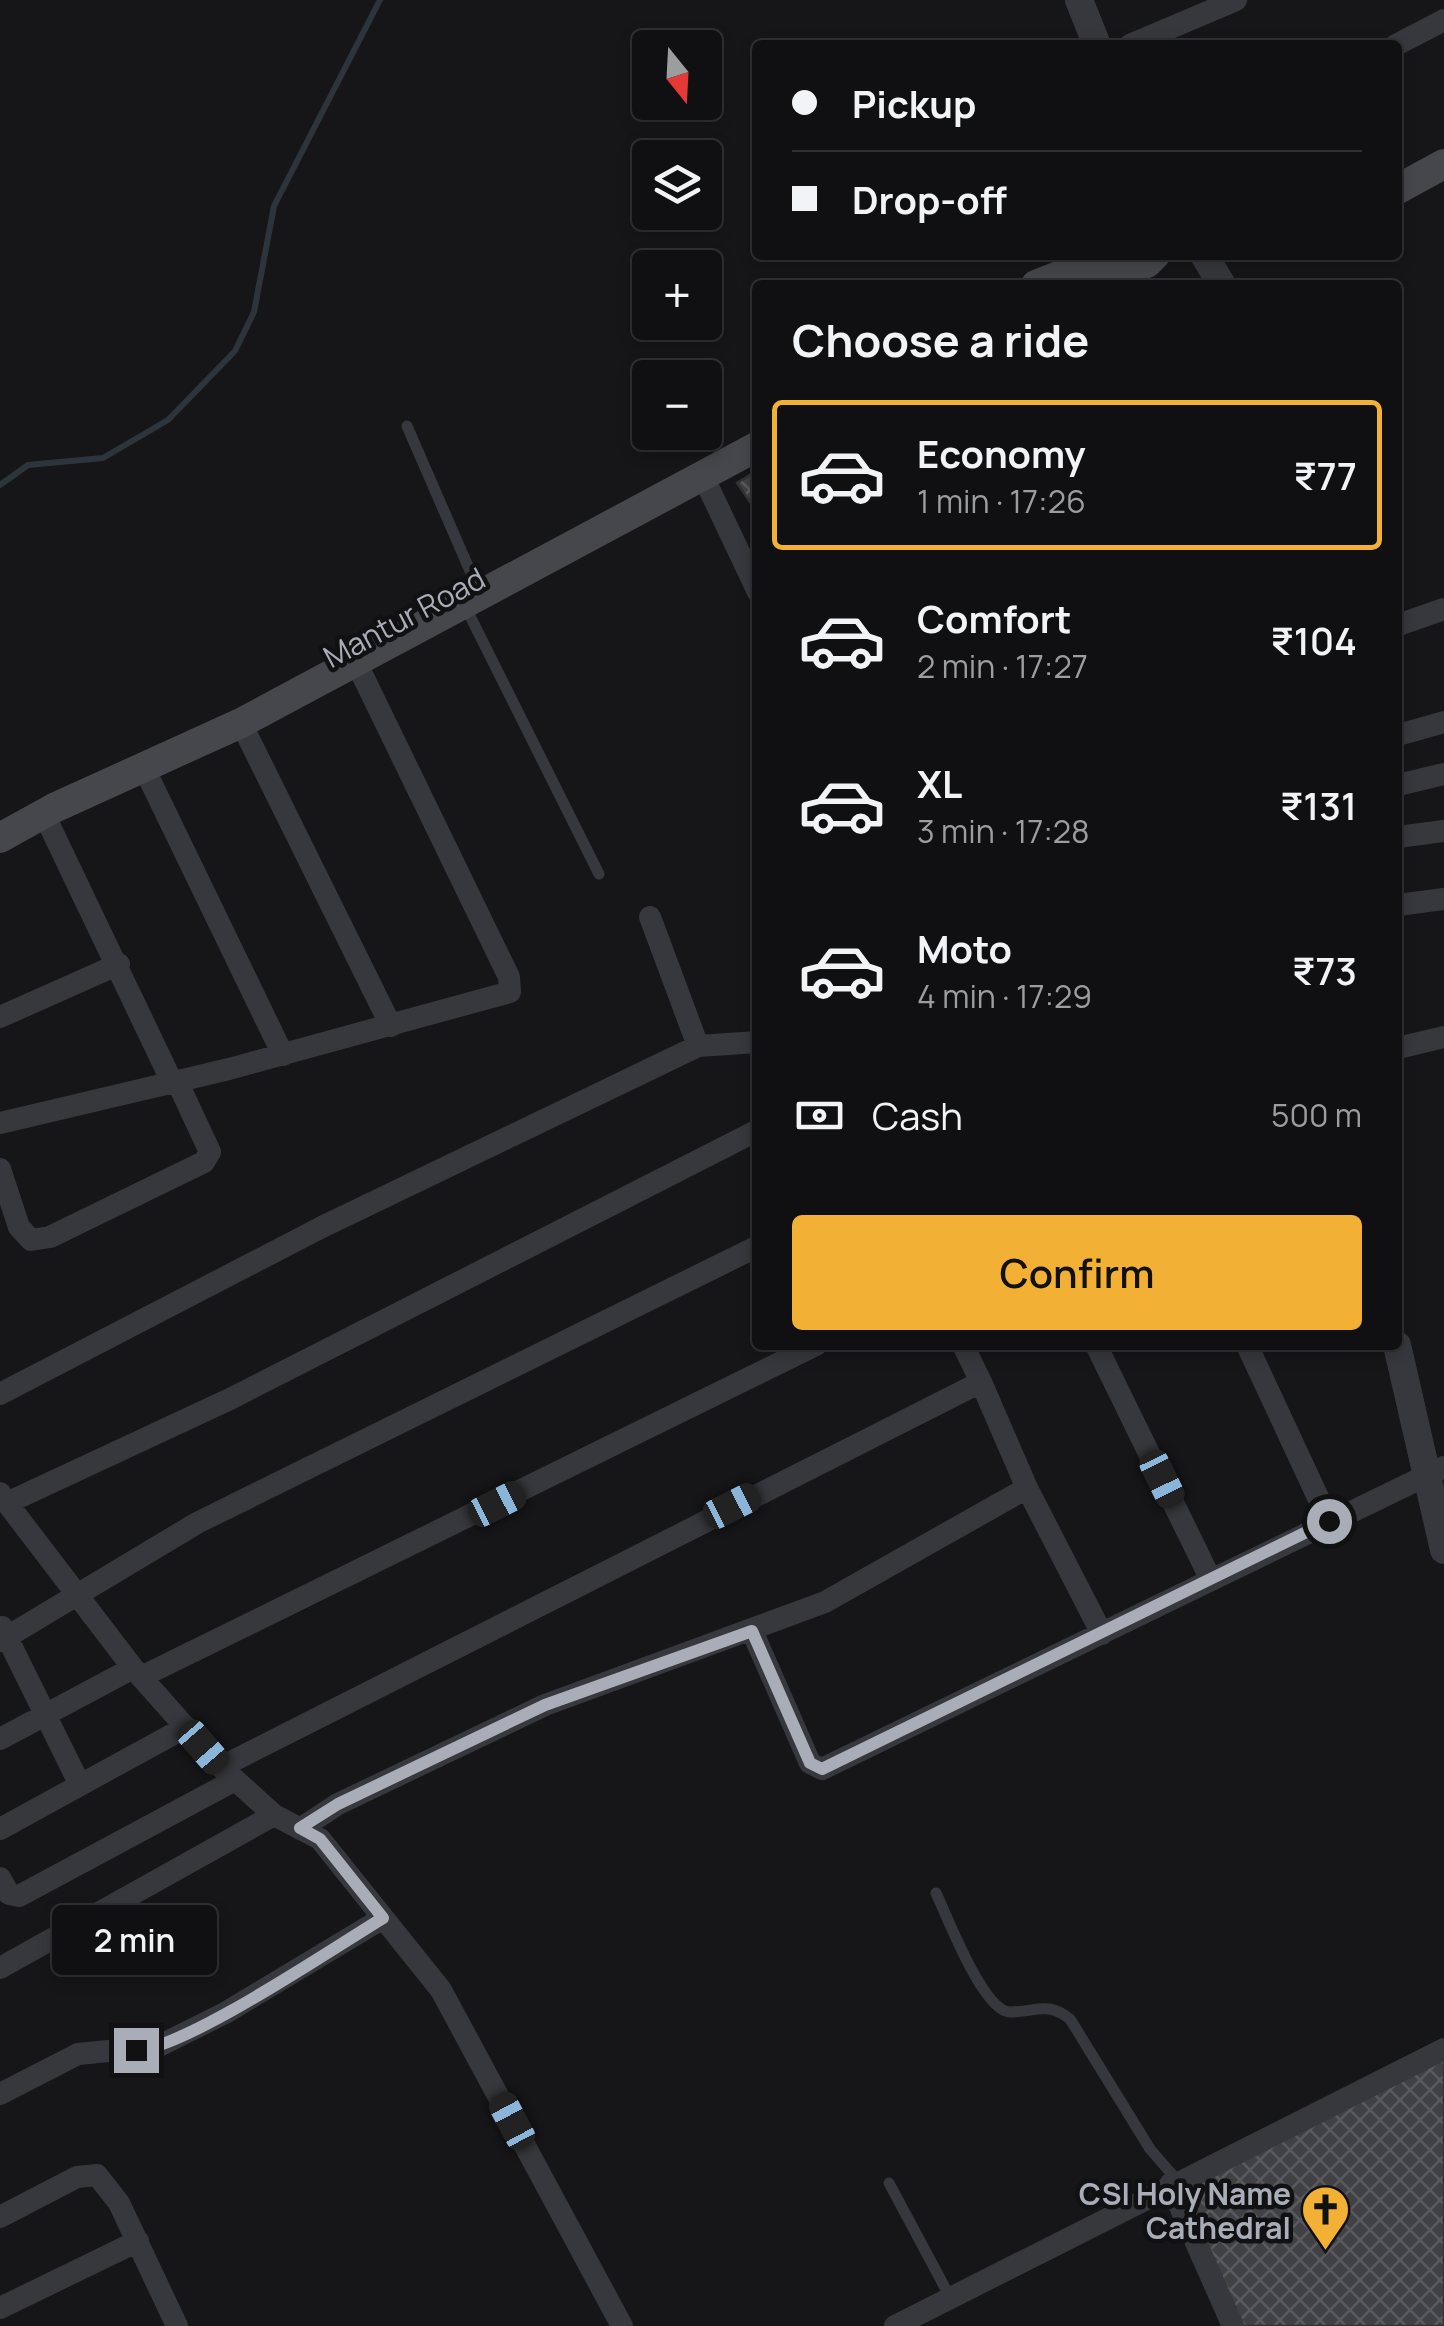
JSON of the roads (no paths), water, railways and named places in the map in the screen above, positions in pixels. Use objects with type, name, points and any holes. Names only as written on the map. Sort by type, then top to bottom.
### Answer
[{"type":"main road","points":[[1402,187],[1444,164]]},
{"type":"main road","points":[[1048,280],[1098,260]]},
{"type":"main road","points":[[1101,280],[1150,260]]},
{"type":"main road","name":"Mantur Road","points":[[0,838],[49,811],[242,723],[356,662],[752,430]]},
{"type":"main road","name":"Mantur Road","points":[[49,811],[67,792],[752,449]]},
{"type":"street","points":[[1079,0],[1095,40]]},
{"type":"street","points":[[1100,0],[1115,40]]},
{"type":"street","points":[[1142,40],[1236,0]]},
{"type":"street","points":[[1402,42],[1444,20]]},
{"type":"street","points":[[703,476],[752,579]]},
{"type":"street","points":[[1402,624],[1444,609]]},
{"type":"street","points":[[0,1123],[503,997],[511,984],[356,662]]},
{"type":"street","points":[[1402,734],[1444,722]]},
{"type":"street","points":[[242,723],[390,1026]]},
{"type":"street","points":[[145,770],[283,1054]]},
{"type":"street","points":[[1402,784],[1444,774]]},
{"type":"street","points":[[0,1169],[24,1236],[39,1240],[204,1162],[210,1152],[49,811]]},
{"type":"street","points":[[1402,836],[1444,830]]},
{"type":"street","points":[[1402,905],[1444,899]]},
{"type":"street","points":[[650,917],[698,1046]]},
{"type":"street","points":[[0,1017],[120,964]]},
{"type":"street","points":[[1402,1047],[1444,1038]]},
{"type":"street","points":[[0,1394],[322,1227],[698,1046],[752,1042]]},
{"type":"street","points":[[622,2326],[441,1990],[320,1839],[274,1815],[228,1773],[137,1672],[4,1498],[230,1399],[752,1133]]},
{"type":"street","points":[[80,1786],[3,1634],[77,1598],[197,1523],[752,1249]]},
{"type":"street","points":[[0,1739],[806,1350]]},
{"type":"street","points":[[965,1350],[1027,1488],[1102,1634]]},
{"type":"street","points":[[1098,1350],[1211,1580]]},
{"type":"street","points":[[1249,1350],[1329,1521]]},
{"type":"street","points":[[1399,1350],[1437,1470],[1444,1550]]},
{"type":"street","points":[[0,1878],[9,1894],[23,1894],[228,1773],[980,1382]]},
{"type":"street","points":[[752,1631],[810,1763],[822,1769],[1437,1470]]},
{"type":"street","points":[[300,1828],[338,1804],[545,1705],[825,1602],[1027,1488]]},
{"type":"street","points":[[0,1830],[186,1727]]},
{"type":"street","points":[[0,1968],[274,1815]]},
{"type":"street","points":[[0,2094],[78,2054],[159,2046],[224,2013],[383,1918]]},
{"type":"street","points":[[895,2326],[1173,2182],[1444,2049]]},
{"type":"street","points":[[0,2217],[77,2177],[97,2174],[119,2203],[177,2326]]},
{"type":"street","points":[[1173,2182],[1232,2325]]},
{"type":"street","points":[[0,2308],[138,2241]]},
{"type":"lane","points":[[407,426],[470,593],[599,874]]},
{"type":"lane","points":[[936,1893],[989,2001],[1011,2012],[1040,2006],[1056,2008],[1070,2019],[1173,2182]]},
{"type":"lane","points":[[889,2183],[950,2297]]},
{"type":"waterway","points":[[0,485],[28,465],[103,458],[168,420],[235,351],[254,312],[274,206],[380,0]]},
{"type":"place","name":"CSI Holy Name Cathedral","points":[[1326,2252]]}]
